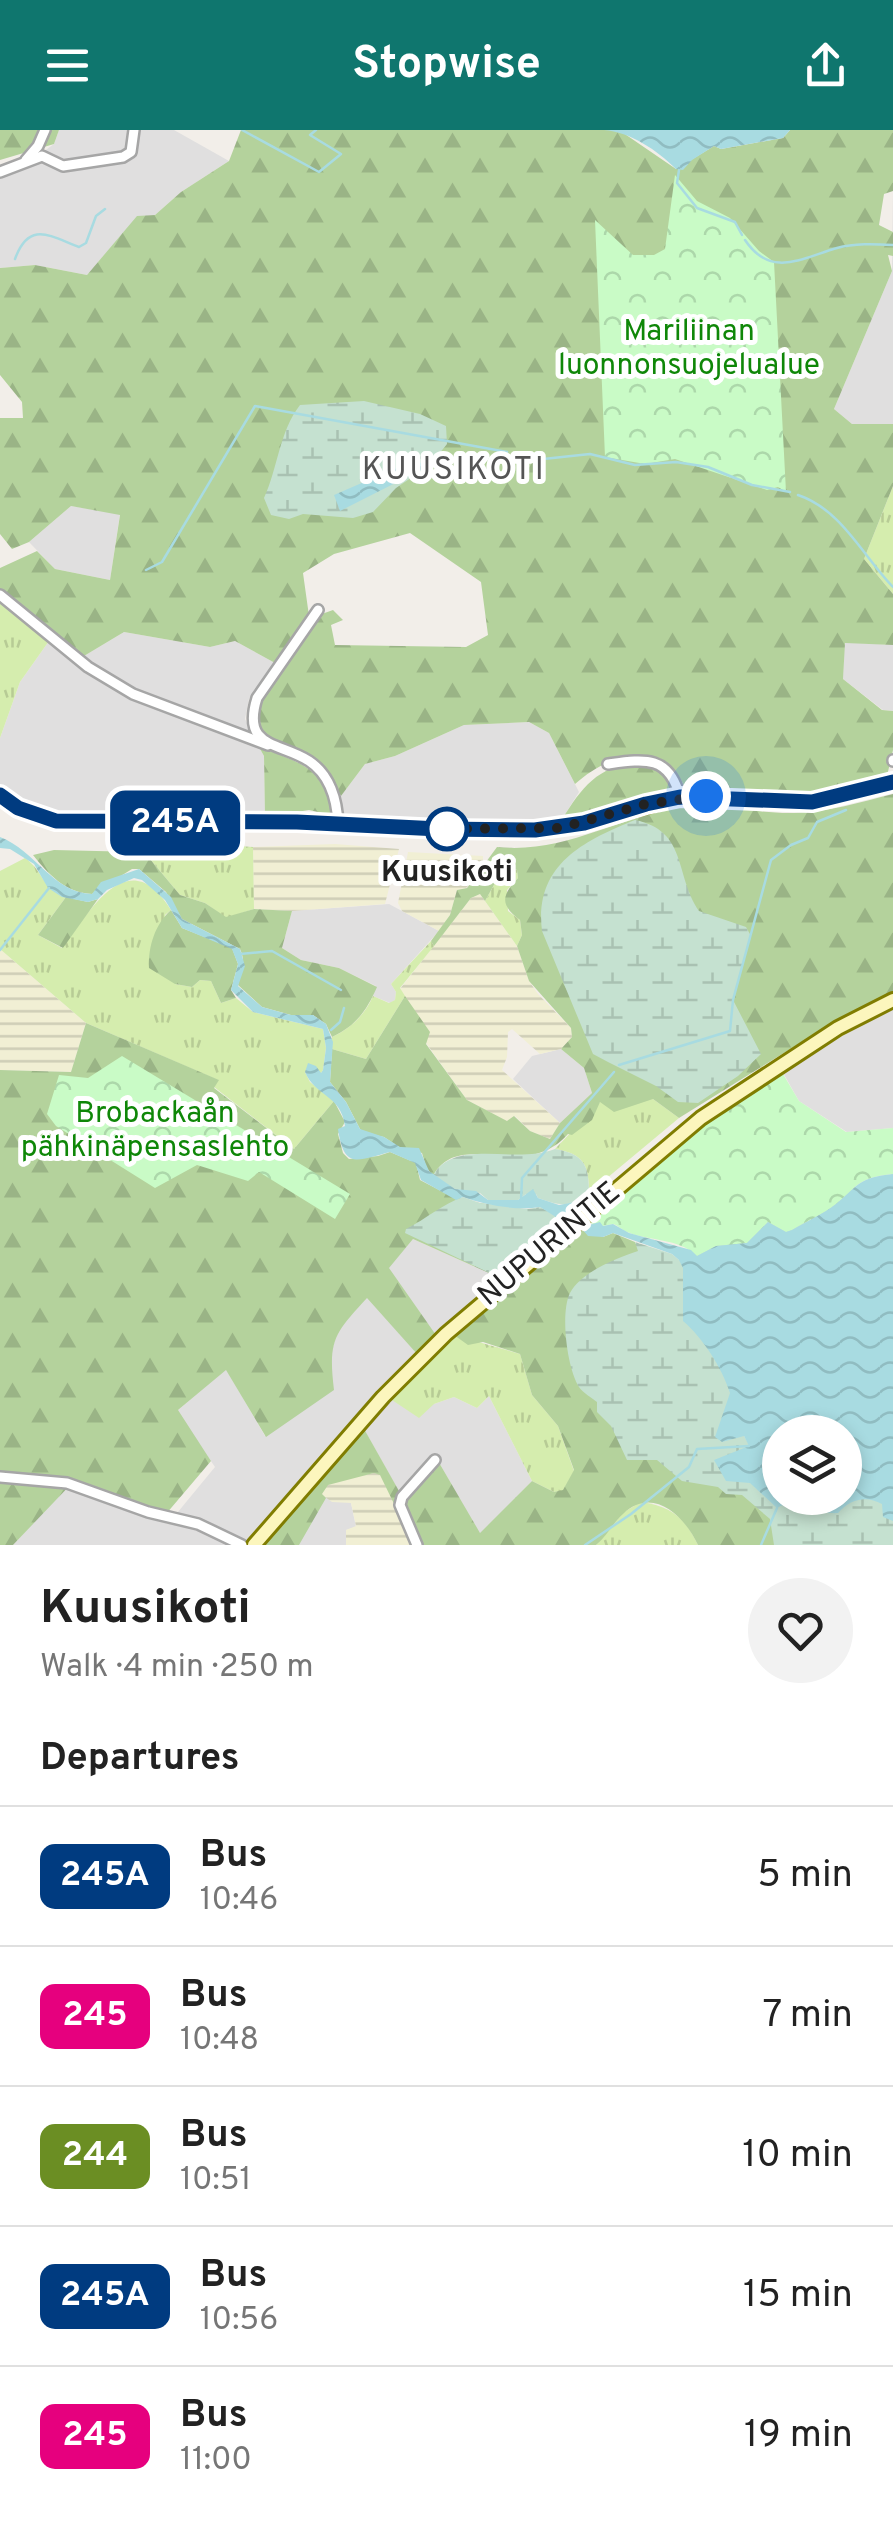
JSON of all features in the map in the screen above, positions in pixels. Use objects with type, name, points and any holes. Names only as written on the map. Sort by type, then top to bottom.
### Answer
[{"type":"street","points":[[26,160],[45,130]]},
{"type":"street","points":[[0,172],[42,156],[63,166],[123,157],[130,152],[134,130]]},
{"type":"street","points":[[0,594],[88,667],[132,694],[307,759],[329,783],[338,824]]},
{"type":"street","points":[[268,746],[255,727],[252,712],[257,698],[318,610]]},
{"type":"street","points":[[608,764],[660,764],[676,780],[680,797]]},
{"type":"street","points":[[0,795],[18,808],[56,821],[548,829],[680,797],[812,802],[893,782]]},
{"type":"street","name":"NUPURINTIE","points":[[254,1545],[416,1362],[579,1221],[714,1109],[838,1028],[893,1000]]},
{"type":"street","points":[[417,1545],[400,1505],[402,1497],[435,1460]]},
{"type":"street","points":[[0,1477],[67,1483],[148,1512],[210,1528],[242,1545]]},
{"type":"shaded area","points":[[59,130],[174,130],[229,161],[181,192],[155,215],[137,217],[87,275],[35,265],[0,268],[0,175],[25,165],[54,144]]},
{"type":"shaded area","points":[[893,191],[893,424],[852,424],[834,409],[892,271]]},
{"type":"shaded area","points":[[71,506],[120,514],[110,580],[55,569],[29,542]]},
{"type":"shaded area","points":[[124,632],[210,647],[235,641],[275,663],[249,699],[245,719],[264,756],[265,817],[58,815],[22,804],[0,789],[0,738],[20,682],[49,641],[64,653],[84,656]]},
{"type":"shaded area","points":[[844,642],[893,645],[893,711],[883,710],[843,679]]},
{"type":"shaded area","points":[[529,722],[549,733],[579,792],[559,824],[343,819],[341,796],[365,764],[395,756],[464,725]]},
{"type":"shaded area","points":[[335,844],[399,849],[385,904],[292,911],[254,909],[253,847]]},
{"type":"shaded area","points":[[408,852],[483,856],[483,871],[466,888],[457,890],[450,915],[439,931],[402,911],[398,903]]},
{"type":"shaded area","points":[[480,894],[517,946],[529,981],[571,1028],[572,1037],[561,1049],[540,1054],[512,1029],[508,1032],[502,1070],[560,1123],[550,1139],[530,1131],[515,1116],[508,1122],[467,1100],[426,1043],[400,989],[471,898]]},
{"type":"shaded area","points":[[389,904],[439,931],[391,984],[396,992],[390,1003],[373,996],[376,986],[339,968],[301,960],[282,948],[292,911]]},
{"type":"shaded area","points":[[0,949],[86,1023],[71,1072],[0,1070]]},
{"type":"shaded area","points":[[893,1007],[893,1128],[847,1132],[799,1101],[782,1071]]},
{"type":"shaded area","points":[[561,1049],[584,1068],[592,1093],[560,1123],[513,1079],[532,1056]]},
{"type":"shaded area","points":[[413,1239],[500,1278],[436,1335],[388,1268]]},
{"type":"shaded area","points":[[367,1297],[417,1354],[247,1545],[13,1545],[65,1489],[168,1524],[215,1467],[177,1411],[226,1369],[265,1436],[330,1356],[339,1328]]},
{"type":"shaded area","points":[[489,1396],[532,1481],[480,1534],[434,1454],[399,1492],[363,1427],[389,1398],[434,1404],[454,1397],[477,1408]]},
{"type":"shaded area","points":[[380,1474],[414,1545],[346,1545],[346,1530],[356,1526],[351,1503],[332,1502],[310,1486]]},
{"type":"shaded area","points":[[310,1486],[351,1503],[356,1527],[346,1530],[346,1545],[260,1545]]},
{"type":"green space","points":[[0,130],[59,130],[54,144],[0,160]]},
{"type":"green space","points":[[241,130],[619,130],[676,169],[714,146],[721,149],[783,138],[790,130],[893,130],[893,191],[884,194],[879,225],[893,232],[893,256],[888,255],[892,271],[834,409],[852,424],[893,424],[893,486],[864,559],[893,594],[893,645],[845,643],[843,679],[882,710],[893,711],[893,750],[887,776],[801,795],[686,789],[663,762],[634,756],[604,765],[575,784],[549,733],[529,722],[464,725],[395,756],[365,764],[341,796],[319,761],[271,741],[262,728],[260,713],[274,677],[319,615],[333,610],[343,620],[331,625],[335,645],[466,647],[488,635],[481,582],[410,533],[334,554],[303,573],[309,616],[275,663],[235,641],[210,647],[124,632],[84,656],[64,653],[0,597],[0,568],[37,551],[55,569],[110,580],[120,515],[71,506],[29,542],[12,549],[0,534],[0,418],[23,418],[22,402],[0,375],[0,268],[35,265],[87,275],[137,216],[155,215],[181,192],[229,161]]},
{"type":"green space","name":"Mariliinan luonnonsuojelualue","points":[[675,175],[697,201],[730,218],[774,262],[786,492],[778,487],[767,490],[675,459],[645,464],[605,457],[595,220],[633,255],[654,255],[665,249]]},
{"type":"green space","points":[[364,401],[420,414],[446,426],[447,444],[430,465],[396,488],[373,512],[353,518],[303,514],[289,519],[271,515],[264,498],[287,427],[300,405]]},
{"type":"green space","points":[[893,486],[893,594],[864,559]]},
{"type":"green space","points":[[0,597],[49,641],[20,682],[0,738]]},
{"type":"green space","points":[[259,747],[298,763],[317,777],[329,799],[331,815],[309,810],[265,817],[264,756]]},
{"type":"green space","points":[[631,764],[658,771],[675,792],[559,824],[580,793],[597,777]]},
{"type":"green space","points":[[893,794],[893,993],[832,1023],[679,1118],[653,1099],[614,1112],[600,1102],[592,1120],[551,1148],[532,1155],[459,1156],[445,1162],[433,1176],[422,1153],[360,1129],[330,1082],[332,1049],[366,1059],[405,996],[430,1032],[426,1044],[467,1100],[507,1121],[514,1116],[530,1131],[550,1139],[560,1123],[592,1093],[584,1068],[561,1049],[572,1037],[571,1028],[529,981],[517,946],[522,935],[520,920],[505,900],[518,878],[517,870],[509,867],[500,874],[485,901],[480,894],[471,898],[434,946],[431,941],[450,915],[457,890],[467,888],[497,847],[545,845],[678,808],[807,812]]},
{"type":"green space","points":[[635,820],[652,826],[672,844],[699,911],[746,927],[751,936],[733,1000],[761,1054],[738,1076],[698,1103],[678,1102],[656,1086],[593,1054],[542,931],[542,908],[554,872],[581,847]]},
{"type":"green space","points":[[140,839],[253,847],[254,909],[226,918],[205,903],[180,895],[150,859],[139,858]]},
{"type":"green space","points":[[54,850],[139,852],[139,858],[150,859],[180,895],[205,903],[226,917],[254,909],[292,911],[282,948],[301,960],[339,968],[377,987],[360,1016],[332,1037],[326,1024],[313,1015],[291,1015],[262,1007],[238,985],[243,963],[240,949],[182,919],[166,892],[139,869],[132,869],[92,894],[83,893],[59,882],[33,855]]},
{"type":"green space","points":[[25,858],[52,890],[66,897],[38,935],[62,948],[112,888],[126,881],[140,881],[155,890],[171,910],[165,915],[175,984],[192,987],[200,980],[211,981],[221,1003],[236,998],[253,1012],[323,1029],[323,1070],[305,1072],[310,1082],[334,1101],[294,1149],[214,1087],[218,1080],[86,1023],[0,949],[0,871]]},
{"type":"green space","points":[[509,867],[517,870],[518,878],[507,890],[508,911],[520,920],[522,935],[517,946],[485,901],[500,874]]},
{"type":"green space","points":[[66,897],[88,902],[98,899],[63,948],[38,935]]},
{"type":"green space","points":[[171,910],[182,928],[232,948],[238,964],[231,990],[236,998],[221,1003],[211,981],[200,980],[192,987],[175,984],[149,968],[154,936]]},
{"type":"green space","points":[[431,941],[434,946],[400,988],[405,996],[366,1059],[332,1049],[332,1037],[356,1021],[373,996],[389,1003],[395,1000],[391,984]]},
{"type":"green space","points":[[86,1023],[219,1080],[214,1088],[294,1149],[334,1101],[345,1122],[338,1134],[343,1153],[349,1159],[390,1152],[416,1163],[420,1180],[443,1192],[473,1202],[572,1217],[500,1278],[413,1239],[389,1268],[436,1335],[417,1354],[367,1298],[336,1339],[332,1360],[334,1390],[266,1437],[226,1370],[178,1410],[211,1461],[166,1514],[75,1480],[13,1545],[0,1545],[0,1070],[71,1072]]},
{"type":"green space","name":"Brobackaån pähkinäpensaslehto","points":[[122,1056],[350,1194],[335,1219],[259,1172],[248,1181],[197,1165],[155,1188],[56,1126],[47,1114],[59,1075],[88,1078]]},
{"type":"green space","points":[[780,1069],[799,1101],[846,1132],[893,1128],[893,1174],[860,1183],[831,1208],[792,1230],[786,1232],[768,1222],[747,1243],[716,1246],[697,1256],[681,1246],[635,1235],[613,1224],[586,1222],[696,1128]]},
{"type":"green space","points":[[653,1099],[679,1118],[589,1193],[583,1162],[573,1154],[555,1149],[600,1102]]},
{"type":"green space","points":[[555,1149],[573,1154],[586,1168],[589,1193],[576,1201],[553,1203],[536,1194],[526,1194],[518,1200],[488,1200],[480,1193],[455,1189],[433,1176],[455,1158]]},
{"type":"green space","points":[[893,1174],[727,1354],[744,1436],[762,1467],[762,1512],[742,1495],[682,1481],[657,1460],[627,1460],[611,1426],[597,1412],[597,1402],[579,1387],[571,1367],[566,1313],[575,1285],[600,1267],[638,1251],[635,1242],[679,1260],[691,1250]]},
{"type":"green space","points":[[463,1197],[480,1203],[540,1207],[557,1216],[572,1217],[500,1278],[405,1233]]},
{"type":"green space","points":[[580,1228],[603,1237],[613,1233],[635,1242],[762,1485],[762,1515],[858,1515],[893,1521],[893,1545],[698,1545],[676,1515],[667,1508],[646,1503],[623,1514],[596,1545],[414,1545],[380,1475],[374,1473],[328,1485],[322,1494],[326,1498],[299,1545],[260,1545],[363,1427],[399,1491],[434,1454],[480,1533],[532,1481],[554,1492],[563,1490],[574,1470],[558,1426],[532,1395],[520,1354],[483,1342],[468,1345],[454,1335]]},
{"type":"green space","points":[[454,1335],[520,1354],[532,1395],[558,1426],[574,1471],[563,1491],[554,1492],[532,1481],[489,1396],[477,1408],[454,1397],[434,1404],[419,1418],[389,1398]]},
{"type":"green space","points":[[862,1494],[893,1504],[893,1545],[774,1545],[770,1519],[765,1515],[862,1515]]},
{"type":"green space","points":[[641,1502],[676,1515],[698,1545],[596,1545],[624,1512]]},
{"type":"water","points":[[604,130],[790,130],[783,138],[721,149],[714,146],[683,170],[633,138]]},
{"type":"water","points":[[417,459],[425,468],[340,511],[334,495]]},
{"type":"water","points":[[0,837],[78,892],[92,894],[101,882],[139,869],[171,897],[182,919],[240,949],[245,966],[238,986],[262,1007],[291,1015],[313,1015],[326,1024],[333,1042],[330,1082],[360,1129],[400,1147],[419,1148],[429,1171],[455,1189],[476,1191],[488,1200],[518,1200],[533,1189],[538,1198],[559,1205],[575,1202],[574,1210],[589,1225],[613,1224],[629,1233],[691,1250],[697,1256],[716,1246],[747,1243],[768,1222],[786,1232],[792,1230],[831,1208],[860,1183],[893,1174],[893,1521],[883,1517],[882,1504],[862,1500],[862,1415],[762,1415],[762,1494],[750,1483],[726,1481],[714,1460],[749,1446],[744,1436],[722,1442],[715,1437],[730,1393],[711,1354],[683,1321],[683,1268],[672,1254],[613,1233],[588,1236],[571,1216],[559,1219],[540,1207],[501,1206],[463,1197],[456,1200],[421,1180],[415,1163],[390,1152],[361,1159],[349,1157],[338,1129],[345,1126],[343,1116],[305,1072],[308,1063],[321,1073],[323,1070],[323,1029],[253,1012],[231,990],[238,964],[232,949],[182,928],[165,900],[142,880],[134,878],[88,902],[62,897],[48,888],[34,864],[10,849],[0,848]]},
{"type":"waterway","points":[[242,130],[319,172],[341,154],[310,135],[316,130]]},
{"type":"waterway","points":[[679,170],[677,183],[697,208],[735,222],[742,235]]},
{"type":"waterway","points":[[15,259],[27,239],[34,235],[50,236],[79,247],[86,243],[96,216],[105,209]]},
{"type":"waterway","points":[[745,240],[755,252],[776,262],[799,260],[850,245],[893,245]]},
{"type":"waterway","points":[[146,570],[162,562],[255,406],[507,452]]},
{"type":"waterway","points":[[515,453],[534,460],[590,454],[635,465],[676,462],[708,467],[752,485],[790,492]]},
{"type":"waterway","points":[[798,495],[839,522],[893,587]]},
{"type":"waterway","points":[[619,1065],[730,1031],[733,1000],[771,860],[808,838],[817,822],[846,810]]},
{"type":"waterway","points":[[0,950],[49,888]]},
{"type":"waterway","points":[[240,954],[272,951],[341,990]]},
{"type":"waterway","points":[[331,1030],[340,1022],[344,1008]]},
{"type":"waterway","points":[[521,1201],[522,1178],[614,1072]]},
{"type":"waterway","points":[[585,1545],[689,1467],[697,1449],[749,1446]]},
{"type":"waterway","points":[[761,1545],[774,1515]]},
{"type":"bus line","name":"245A","points":[[0,795],[18,808],[56,821],[297,822],[535,830],[584,823],[680,797],[812,802],[893,782]]},
{"type":"place","name":"Kuusikoti","points":[[447,829]]},
{"type":"district","name":"KUUSIKOTI","points":[[454,471]]},
{"type":"route","points":[[447,829],[439,829],[560,828],[646,804],[706,796]]}]
